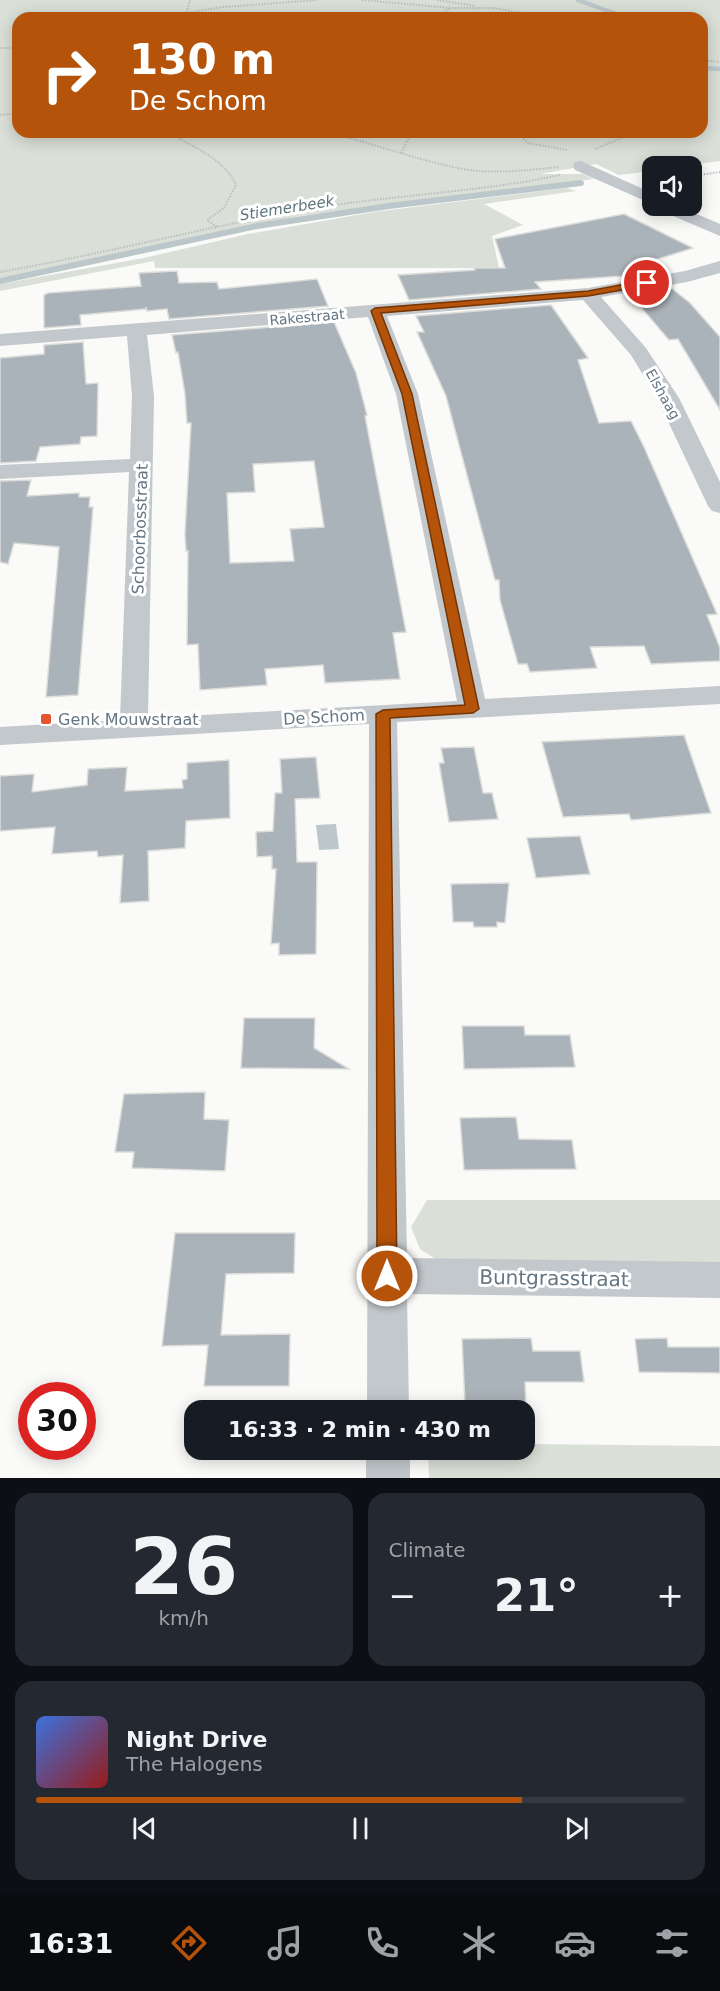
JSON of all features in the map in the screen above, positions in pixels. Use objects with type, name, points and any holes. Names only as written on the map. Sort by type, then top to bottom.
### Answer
[{"type":"street","points":[[579,166],[642,194]]},
{"type":"street","points":[[688,216],[720,231]]},
{"type":"street","name":"Rakestraat","points":[[0,340],[588,294],[687,276],[720,267]]},
{"type":"street","name":"Elshaag","points":[[588,294],[639,352],[668,398],[720,506]]},
{"type":"street","points":[[375,311],[407,394],[473,709]]},
{"type":"street","name":"Schoorbosstraat","points":[[134,727],[142,465],[142,396],[136,330]]},
{"type":"street","points":[[0,472],[142,465]]},
{"type":"street","name":"De Schom","points":[[0,735],[720,695]]},
{"type":"street","points":[[383,714],[388,1400]]},
{"type":"street","name":"Buntgrasstraat","points":[[387,1276],[720,1280]]},
{"type":"street","points":[[388,1460],[388,1478]]},
{"type":"path","points":[[193,12],[223,7],[318,0]]},
{"type":"path","points":[[362,0],[451,8],[493,8]]},
{"type":"path","points":[[436,0],[516,12]]},
{"type":"path","points":[[444,12],[451,8]]},
{"type":"path","points":[[178,138],[226,167],[236,185],[228,204],[216,217],[207,220],[217,227]]},
{"type":"path","points":[[354,138],[460,169],[499,172],[579,166]]},
{"type":"path","points":[[401,153],[409,138]]},
{"type":"path","points":[[523,138],[528,143],[563,148],[579,166]]},
{"type":"path","points":[[0,272],[79,258],[304,210],[517,184],[579,166],[590,150],[622,138]]},
{"type":"path","points":[[702,175],[720,172]]},
{"type":"shaded area","points":[[0,0],[720,0],[720,161],[702,163],[702,156],[642,156],[642,172],[619,175],[596,164],[540,174],[583,174],[594,179],[300,216],[0,279]]},
{"type":"shaded area","points":[[567,188],[576,191],[484,204],[523,225],[492,236],[499,268],[155,268],[154,261],[0,291],[0,284],[144,258],[248,234],[374,212]]},
{"type":"shaded area","points":[[336,824],[339,849],[319,850],[316,825]]},
{"type":"shaded area","points":[[427,1200],[720,1200],[720,1262],[440,1262],[420,1249],[411,1227]]},
{"type":"shaded area","points":[[535,1444],[720,1446],[720,1478],[429,1478],[428,1460],[535,1460]]},
{"type":"building","points":[[624,214],[693,248],[642,264],[654,274],[535,282],[541,289],[409,300],[398,275],[475,270],[474,268],[505,268],[495,239]]},
{"type":"building","points":[[177,271],[179,283],[217,282],[219,289],[317,279],[328,306],[169,319],[167,309],[147,311],[146,307],[146,309],[80,315],[81,325],[44,328],[44,295],[48,293],[141,286],[139,273]]},
{"type":"building","points":[[670,287],[690,303],[720,337],[720,410],[678,339],[669,340],[640,306],[650,291]]},
{"type":"building","points":[[551,305],[588,358],[578,360],[599,423],[631,421],[644,447],[717,614],[707,615],[720,648],[720,661],[651,664],[644,646],[590,647],[597,668],[530,672],[527,664],[518,664],[500,600],[499,580],[495,580],[446,396],[417,332],[424,332],[416,316]]},
{"type":"building","points":[[334,322],[356,373],[367,415],[365,416],[406,632],[393,633],[400,679],[325,683],[323,665],[265,669],[267,685],[200,690],[198,644],[187,645],[188,551],[186,551],[185,534],[191,423],[187,423],[178,352],[176,353],[172,335]],"holes":[[[314,461],[324,527],[290,529],[294,561],[230,563],[227,493],[255,492],[253,464]]]},
{"type":"building","points":[[83,342],[86,384],[98,383],[97,436],[81,437],[80,444],[40,447],[36,461],[0,463],[0,358],[44,354],[44,345]]},
{"type":"building","points":[[31,480],[27,496],[79,493],[79,497],[90,497],[89,507],[93,507],[78,695],[46,697],[59,547],[14,543],[8,564],[0,562],[0,481]]},
{"type":"building","points":[[684,735],[711,813],[631,820],[629,814],[563,817],[542,742]]},
{"type":"building","points":[[474,747],[483,793],[492,793],[498,819],[449,822],[439,763],[444,763],[441,748]]},
{"type":"building","points":[[316,757],[320,798],[295,799],[297,862],[317,862],[316,954],[279,955],[279,943],[271,944],[276,869],[272,869],[272,856],[257,857],[256,832],[273,831],[275,793],[282,793],[280,759]]},
{"type":"building","points":[[229,760],[230,818],[186,821],[185,848],[148,851],[149,901],[120,903],[123,855],[98,857],[97,851],[52,854],[55,827],[0,831],[0,776],[34,774],[32,792],[87,785],[88,769],[127,767],[125,791],[183,788],[182,780],[187,779],[187,763]]},
{"type":"building","points":[[580,836],[590,874],[536,878],[527,838]]},
{"type":"building","points":[[509,883],[505,923],[497,922],[497,927],[474,927],[473,922],[453,922],[451,884]]},
{"type":"building","points":[[244,1018],[315,1018],[314,1048],[349,1069],[241,1068]]},
{"type":"building","points":[[462,1026],[524,1026],[525,1035],[570,1035],[575,1067],[464,1069]]},
{"type":"building","points":[[205,1092],[204,1119],[229,1120],[225,1171],[132,1168],[134,1152],[115,1152],[124,1094]]},
{"type":"building","points":[[516,1117],[519,1139],[572,1140],[576,1169],[464,1170],[460,1118]]},
{"type":"building","points":[[175,1233],[295,1233],[294,1273],[226,1274],[221,1335],[290,1334],[289,1386],[204,1386],[208,1345],[162,1346]]},
{"type":"building","points":[[531,1338],[533,1351],[580,1351],[584,1382],[525,1382],[526,1400],[465,1400],[462,1339]]},
{"type":"building","points":[[667,1338],[668,1347],[720,1347],[720,1373],[639,1372],[635,1339]]},
{"type":"waterway","points":[[578,0],[611,12]]},
{"type":"waterway","points":[[708,68],[720,69]]},
{"type":"waterway","name":"Stiemerbeek","points":[[0,281],[257,226],[389,206],[581,183]]},
{"type":"place","name":"Genk Mouwstraat","points":[[46,719]]},
{"type":"route","points":[[387,1276],[383,714],[473,709],[407,394],[375,311],[588,294],[647,283]]}]
